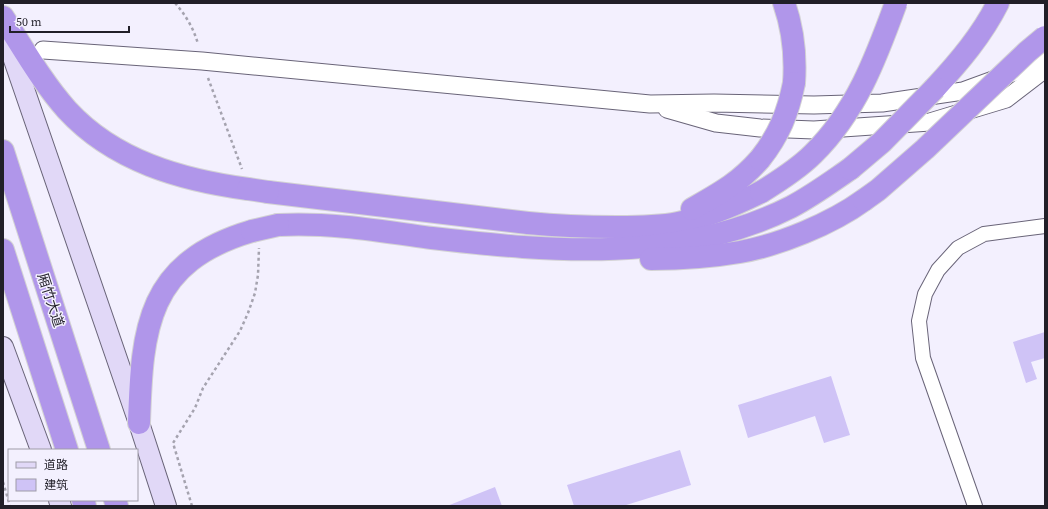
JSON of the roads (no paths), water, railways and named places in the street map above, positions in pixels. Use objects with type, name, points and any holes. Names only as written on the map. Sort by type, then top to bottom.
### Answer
[{"type":"highway","points":[[663,225],[728,188],[744,176],[771,145],[780,129],[790,104],[794,83],[795,55],[792,29],[784,3]]},
{"type":"highway","points":[[3,17],[35,66],[62,103],[80,123],[114,149],[153,167],[199,180],[258,191],[528,223],[598,227],[663,225],[677,223],[709,214],[761,192],[795,169],[812,156],[837,127],[851,107],[875,60],[896,3]]},
{"type":"highway","points":[[139,423],[141,369],[148,326],[158,299],[174,276],[194,257],[221,242],[252,231],[278,225],[294,224],[333,226],[487,244],[573,250],[596,250],[662,245],[684,242],[724,233],[750,225],[791,207],[813,195],[850,169],[882,142],[935,88],[972,46],[998,3]]},
{"type":"highway","points":[[573,250],[600,258],[679,258],[721,255],[741,252],[804,232],[846,212],[864,200],[904,167],[1017,61],[1045,37]]},
{"type":"highway","name":"厢竹大道","points":[[3,151],[99,449]]},
{"type":"highway","points":[[3,250],[67,449]]},
{"type":"main road","points":[[3,28],[139,423],[166,506]]},
{"type":"main road","points":[[3,347],[40,449]]},
{"type":"street","points":[[43,50],[202,62],[650,104],[714,103],[814,105],[882,103],[963,91],[1045,61]]},
{"type":"street","points":[[650,104],[716,123],[760,128],[814,130],[930,122],[1006,99],[1045,69]]},
{"type":"street","points":[[975,506],[923,358],[919,321],[925,294],[938,270],[958,248],[984,234],[1045,226]]}]
